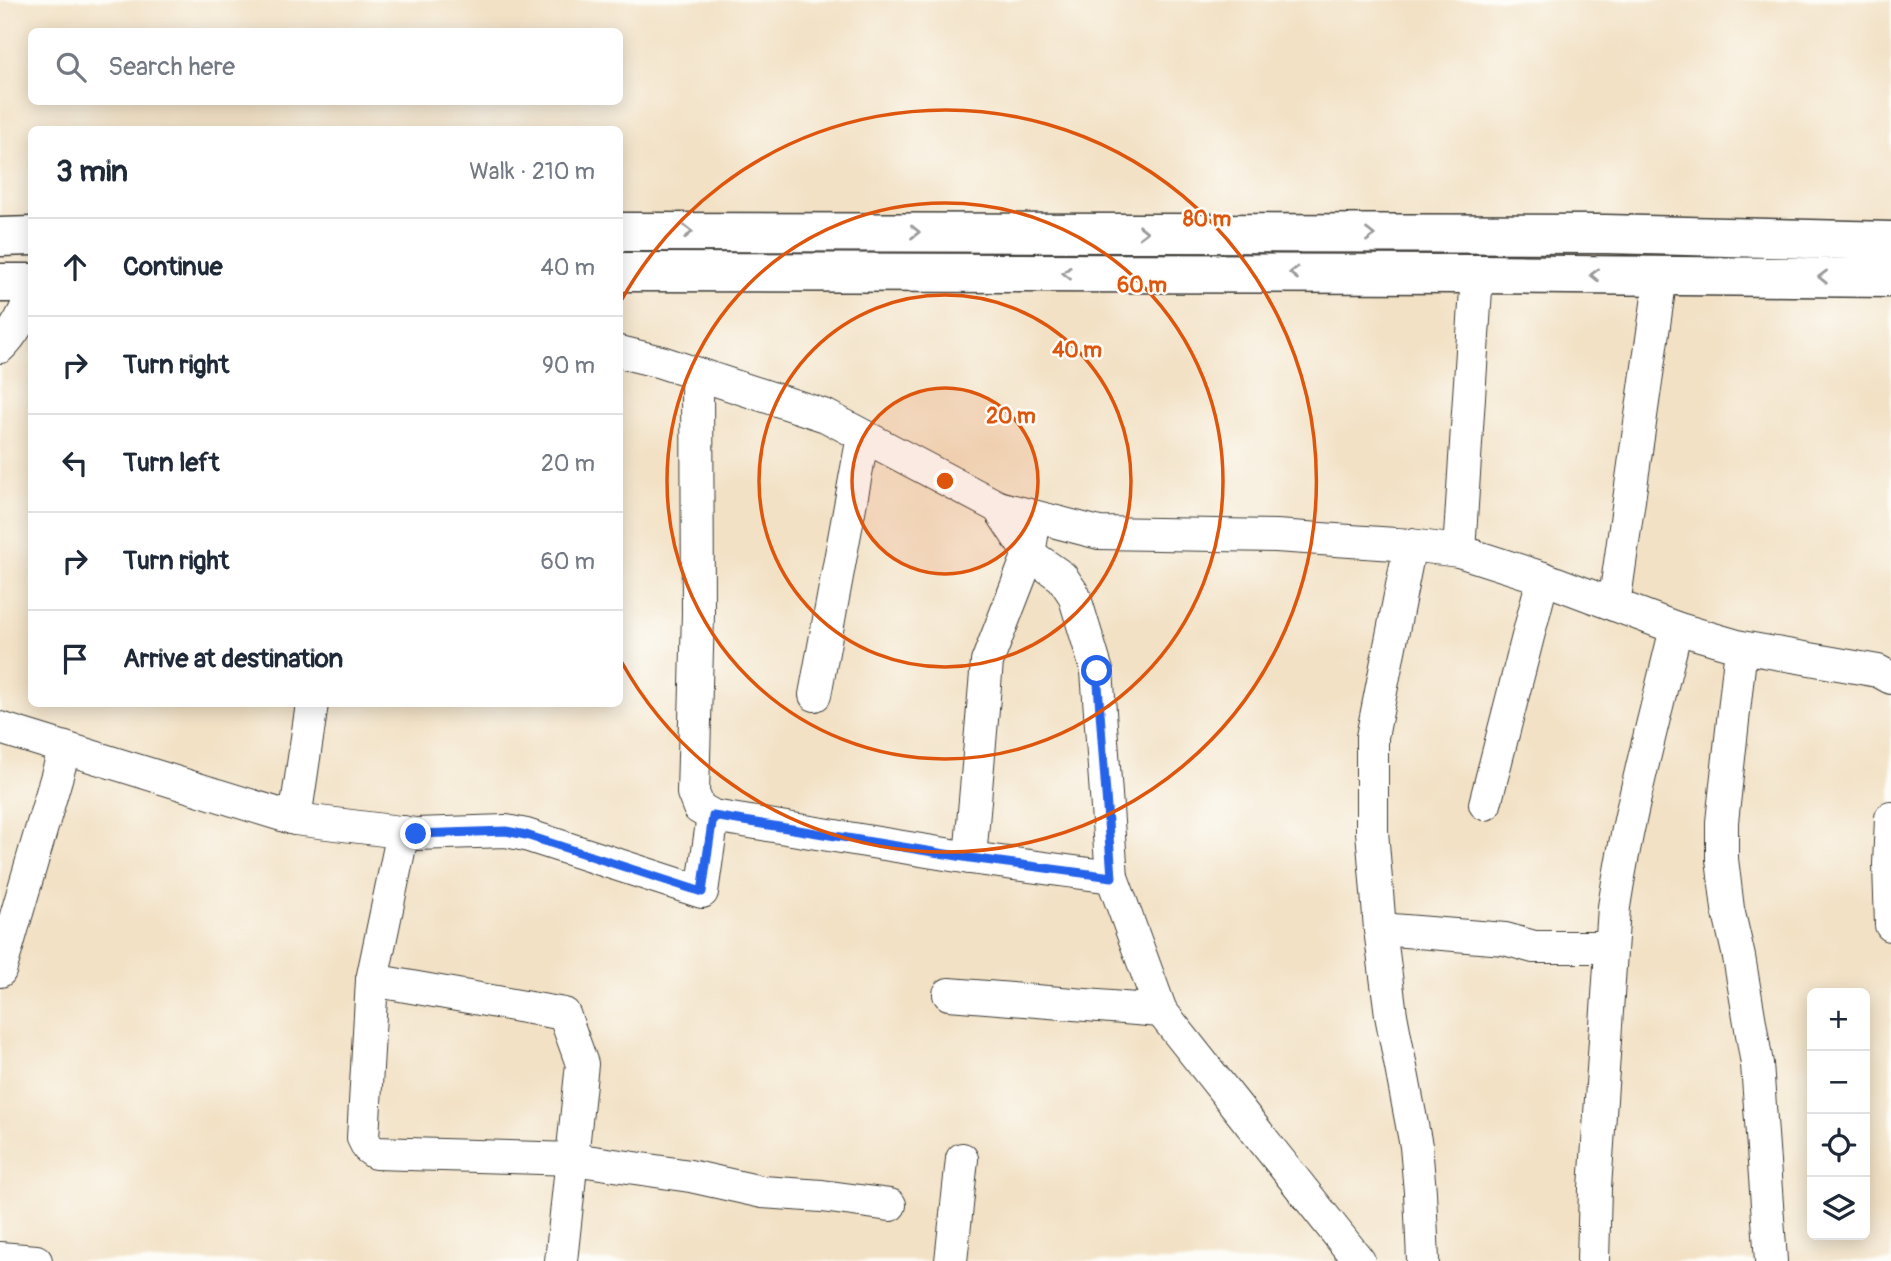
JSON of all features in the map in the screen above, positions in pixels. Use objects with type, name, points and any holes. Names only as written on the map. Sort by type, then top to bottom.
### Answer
[{"type":"main road","points":[[623,232],[1605,234],[1891,240]]},
{"type":"main road","points":[[0,237],[28,236]]},
{"type":"main road","points":[[623,272],[1891,278]]},
{"type":"main road","points":[[0,283],[28,283]]},
{"type":"street","points":[[1459,551],[1477,274]]},
{"type":"street","points":[[1614,605],[1661,276]]},
{"type":"street","points":[[0,347],[8,340],[28,303]]},
{"type":"street","points":[[623,353],[661,362],[825,416],[998,507],[1099,533],[1276,536],[1459,551],[1543,578],[1676,628],[1741,647],[1878,670],[1891,678]]},
{"type":"street","points":[[697,374],[698,613],[693,793],[699,808],[713,816],[970,858],[1112,877]]},
{"type":"street","points":[[815,695],[863,436]]},
{"type":"street","points":[[998,507],[1029,554],[1062,577],[1074,596],[1097,671],[1112,877],[1161,1011],[1359,1261]]},
{"type":"street","points":[[970,858],[987,662],[1029,554],[1036,516]]},
{"type":"street","points":[[1410,545],[1372,737],[1373,831],[1380,929],[1391,1015],[1416,1146],[1423,1261]]},
{"type":"street","points":[[1485,804],[1543,578]]},
{"type":"street","points":[[1593,1261],[1610,947],[1620,867],[1676,628]]},
{"type":"street","points":[[1741,647],[1722,822],[1722,859],[1728,909],[1740,957],[1757,1064],[1771,1261]]},
{"type":"street","points":[[295,819],[312,707]]},
{"type":"street","points":[[0,728],[295,819],[416,834],[506,831],[526,835],[702,892],[713,816]]},
{"type":"street","points":[[0,971],[65,748]]},
{"type":"street","points":[[1891,818],[1891,925]]},
{"type":"street","points":[[403,832],[372,980],[363,1138],[368,1148],[376,1153],[573,1158],[690,1176],[761,1192],[822,1196],[890,1205]]},
{"type":"street","points":[[1380,929],[1505,939],[1534,947],[1610,947]]},
{"type":"street","points":[[372,980],[564,1014],[582,1064],[561,1261]]},
{"type":"street","points":[[949,994],[1161,1011]]},
{"type":"street","points":[[951,1261],[962,1158]]},
{"type":"street","points":[[0,1258],[36,1261]]},
{"type":"route","points":[[416,834],[506,831],[526,835],[702,892],[713,816],[970,858],[1112,877],[1097,671]]}]
